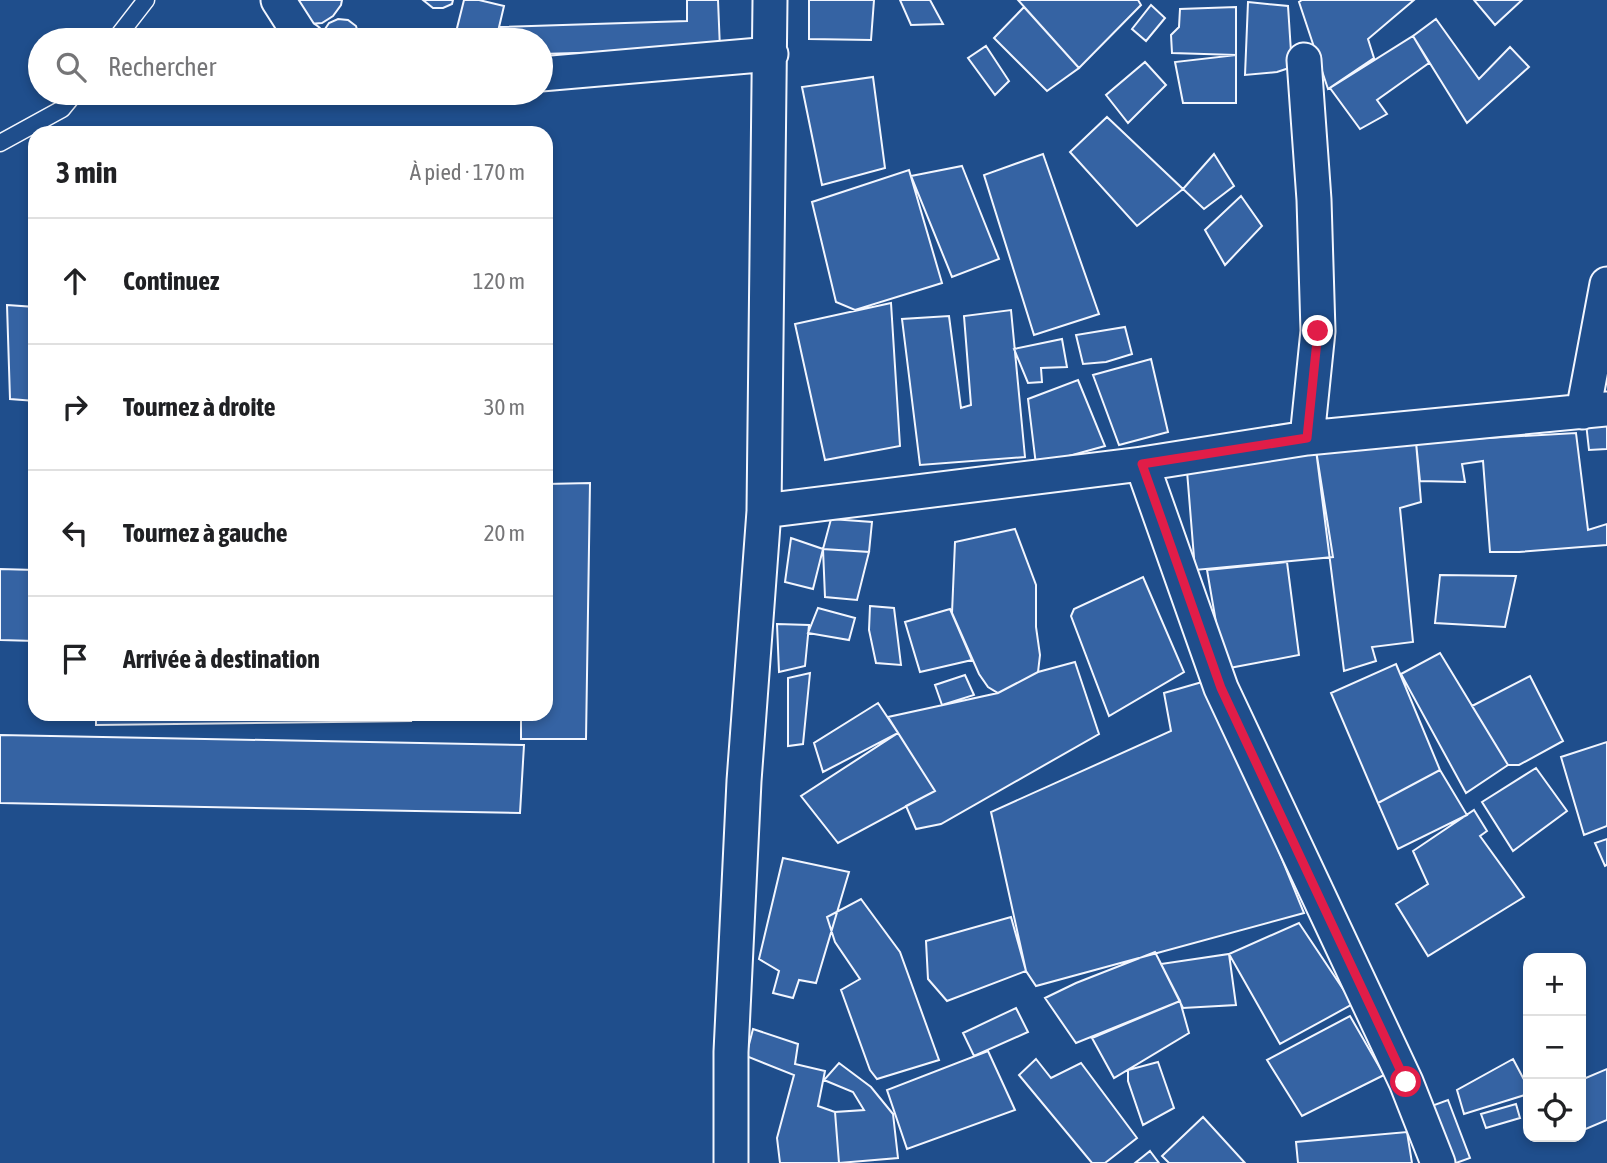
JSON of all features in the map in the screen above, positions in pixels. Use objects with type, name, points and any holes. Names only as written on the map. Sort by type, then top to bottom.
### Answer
[{"type":"street","points":[[278,0],[296,28]]},
{"type":"street","points":[[731,1163],[731,1052],[742,808],[764,511],[770,0]]},
{"type":"street","points":[[553,73],[771,54]]},
{"type":"street","points":[[1304,60],[1314,200],[1318,331],[1307,438]]},
{"type":"street","points":[[764,511],[1142,464],[1307,438],[1595,411],[1607,284]]},
{"type":"street","points":[[1142,464],[1221,688],[1406,1082],[1438,1163]]},
{"type":"lane","points":[[124,28],[146,0]]},
{"type":"lane","points":[[31,126],[65,105]]},
{"type":"lane","points":[[0,143],[28,128]]},
{"type":"building","points":[[284,0],[342,0],[333,16],[322,23],[309,24]]},
{"type":"building","points":[[423,0],[453,0],[452,4],[443,8],[433,8]]},
{"type":"building","points":[[464,0],[479,0],[504,6],[499,28],[457,28]]},
{"type":"building","points":[[687,0],[718,0],[720,49],[553,54],[553,28],[501,28],[501,27],[687,21]]},
{"type":"building","points":[[809,0],[874,0],[871,40],[809,39]]},
{"type":"building","points":[[900,0],[930,0],[943,24],[911,25]]},
{"type":"building","points":[[1018,0],[1138,0],[1141,5],[1079,68]]},
{"type":"building","points":[[1414,0],[1368,39],[1374,58],[1328,89],[1299,2]]},
{"type":"building","points":[[1474,0],[1522,0],[1495,25]]},
{"type":"building","points":[[1248,2],[1288,6],[1292,67],[1277,72],[1245,75]]},
{"type":"building","points":[[1151,5],[1165,18],[1146,41],[1132,29]]},
{"type":"building","points":[[1024,7],[1079,68],[1047,91],[994,38]]},
{"type":"building","points":[[1236,7],[1236,55],[1172,53],[1171,35],[1179,27],[1180,9]]},
{"type":"building","points":[[338,19],[348,20],[357,28],[326,28]]},
{"type":"building","points":[[1436,19],[1479,79],[1510,47],[1529,67],[1467,123],[1413,36]]},
{"type":"building","points":[[1413,36],[1429,63],[1377,100],[1387,114],[1360,129],[1330,88]]},
{"type":"building","points":[[986,46],[1009,81],[995,95],[968,58]]},
{"type":"building","points":[[1236,55],[1236,103],[1183,103],[1175,62]]},
{"type":"building","points":[[1145,62],[1166,85],[1128,123],[1106,95]]},
{"type":"building","points":[[873,77],[885,168],[822,185],[802,87]]},
{"type":"building","points":[[1107,117],[1183,189],[1137,226],[1070,152]]},
{"type":"building","points":[[1043,154],[1099,314],[1034,335],[984,175]]},
{"type":"building","points":[[1214,154],[1234,186],[1204,209],[1183,189]]},
{"type":"building","points":[[962,166],[999,259],[952,277],[911,176]]},
{"type":"building","points":[[909,170],[942,283],[855,310],[836,302],[812,202]]},
{"type":"building","points":[[1241,196],[1262,226],[1225,265],[1205,230]]},
{"type":"building","points":[[891,303],[900,446],[825,460],[795,324]]},
{"type":"building","points":[[7,305],[28,306],[28,400],[10,399]]},
{"type":"building","points":[[1011,310],[1025,457],[920,465],[902,319],[949,316],[961,408],[971,405],[964,316]]},
{"type":"building","points":[[1125,327],[1132,354],[1106,362],[1083,364],[1076,335]]},
{"type":"building","points":[[1062,339],[1067,367],[1041,368],[1042,382],[1028,383],[1014,349]]},
{"type":"building","points":[[1151,359],[1168,432],[1119,445],[1093,375]]},
{"type":"building","points":[[1078,380],[1105,446],[1036,465],[1028,399]]},
{"type":"building","points":[[1607,421],[1607,449],[1589,450],[1586,423]]},
{"type":"building","points":[[1576,433],[1588,530],[1607,524],[1607,545],[1490,552],[1483,461],[1462,464],[1465,482],[1420,481],[1416,442]]},
{"type":"building","points":[[1416,442],[1421,502],[1400,508],[1413,642],[1372,647],[1376,661],[1344,671],[1316,450]]},
{"type":"building","points":[[1316,450],[1333,557],[1195,570],[1187,471]]},
{"type":"building","points":[[590,483],[586,739],[521,739],[521,721],[553,721],[553,484]]},
{"type":"building","points":[[831,519],[872,522],[869,552],[823,549]]},
{"type":"building","points":[[1015,529],[1036,585],[1036,627],[1040,655],[1038,672],[998,693],[988,687],[979,674],[952,613],[955,542]]},
{"type":"building","points":[[791,538],[823,549],[813,589],[785,582]]},
{"type":"building","points":[[823,549],[869,552],[857,600],[825,597]]},
{"type":"building","points":[[1287,562],[1299,655],[1224,669],[1207,570]]},
{"type":"building","points":[[0,569],[28,570],[28,641],[0,640]]},
{"type":"building","points":[[1440,575],[1516,576],[1505,627],[1435,623]]},
{"type":"building","points":[[1143,577],[1184,672],[1109,716],[1071,616],[1074,609]]},
{"type":"building","points":[[870,606],[894,608],[901,665],[876,663],[869,630]]},
{"type":"building","points":[[818,608],[855,618],[849,640],[808,633]]},
{"type":"building","points":[[950,609],[972,660],[920,672],[905,622]]},
{"type":"building","points":[[777,624],[809,625],[805,666],[779,672]]},
{"type":"building","points":[[1440,653],[1508,765],[1466,793],[1401,674]]},
{"type":"building","points":[[1075,662],[1099,734],[941,824],[916,829],[906,806],[935,791],[888,717],[998,693],[1038,672]]},
{"type":"building","points":[[1396,664],[1440,770],[1378,803],[1331,693]]},
{"type":"building","points":[[810,673],[803,744],[788,746],[788,678]]},
{"type":"building","points":[[965,675],[974,695],[942,705],[935,685]]},
{"type":"building","points":[[1530,676],[1563,741],[1519,765],[1508,765],[1472,706]]},
{"type":"building","points":[[1209,680],[1304,913],[1036,986],[1026,971],[991,812],[1171,731],[1164,693]]},
{"type":"building","points":[[878,703],[898,733],[823,772],[814,743]]},
{"type":"building","points":[[96,721],[411,721],[96,725]]},
{"type":"building","points":[[898,733],[935,791],[838,843],[801,796]]},
{"type":"building","points":[[0,735],[524,745],[520,813],[0,803]]},
{"type":"building","points":[[1607,742],[1607,826],[1584,835],[1561,757]]},
{"type":"building","points":[[1536,768],[1567,811],[1513,851],[1482,802]]},
{"type":"building","points":[[1440,770],[1467,815],[1398,849],[1378,803]]},
{"type":"building","points":[[1474,810],[1487,831],[1480,836],[1524,897],[1428,956],[1396,904],[1428,884],[1413,851]]},
{"type":"building","points":[[1607,839],[1607,865],[1605,866],[1595,843]]},
{"type":"building","points":[[783,858],[849,872],[816,983],[799,980],[793,998],[773,993],[779,971],[759,959]]},
{"type":"building","points":[[861,899],[900,952],[939,1060],[877,1079],[870,1070],[841,990],[860,979],[835,942],[827,917]]},
{"type":"building","points":[[1011,917],[1026,971],[947,1001],[928,979],[926,941]]},
{"type":"building","points":[[1299,923],[1353,1004],[1280,1044],[1229,954]]},
{"type":"building","points":[[1155,952],[1180,1001],[1076,1043],[1045,998]]},
{"type":"building","points":[[1229,954],[1236,1005],[1183,1008],[1161,964]]},
{"type":"building","points":[[1180,1001],[1189,1033],[1114,1078],[1092,1038]]},
{"type":"building","points":[[1016,1008],[1028,1032],[974,1056],[963,1033]]},
{"type":"building","points":[[1350,1016],[1384,1075],[1302,1116],[1267,1060]]},
{"type":"building","points":[[753,1029],[798,1044],[795,1064],[825,1071],[818,1106],[835,1112],[839,1163],[780,1163],[777,1138],[794,1075],[746,1056]]},
{"type":"building","points":[[988,1051],[1015,1110],[907,1149],[887,1090]]},
{"type":"building","points":[[1036,1059],[1051,1078],[1081,1063],[1137,1138],[1105,1163],[1092,1163],[1019,1075]]},
{"type":"building","points":[[1513,1059],[1523,1078],[1523,1096],[1464,1114],[1457,1090]]},
{"type":"building","points":[[1158,1062],[1174,1108],[1143,1125],[1128,1081],[1128,1070]]},
{"type":"building","points":[[839,1063],[871,1087],[893,1114],[898,1158],[839,1163],[835,1112],[864,1110],[853,1092],[824,1080]]},
{"type":"building","points":[[1607,1069],[1607,1120],[1586,1129],[1586,1079]]},
{"type":"building","points":[[1448,1100],[1470,1158],[1456,1163],[1445,1163],[1426,1108]]},
{"type":"building","points":[[1516,1104],[1520,1118],[1486,1128],[1481,1114]]},
{"type":"building","points":[[1203,1117],[1245,1163],[1169,1163],[1162,1156]]},
{"type":"building","points":[[1407,1132],[1412,1163],[1298,1163],[1296,1142]]},
{"type":"building","points":[[1150,1151],[1159,1163],[1135,1163]]},
{"type":"route","points":[[1318,331],[1307,438],[1142,464],[1221,688],[1406,1082]]}]
